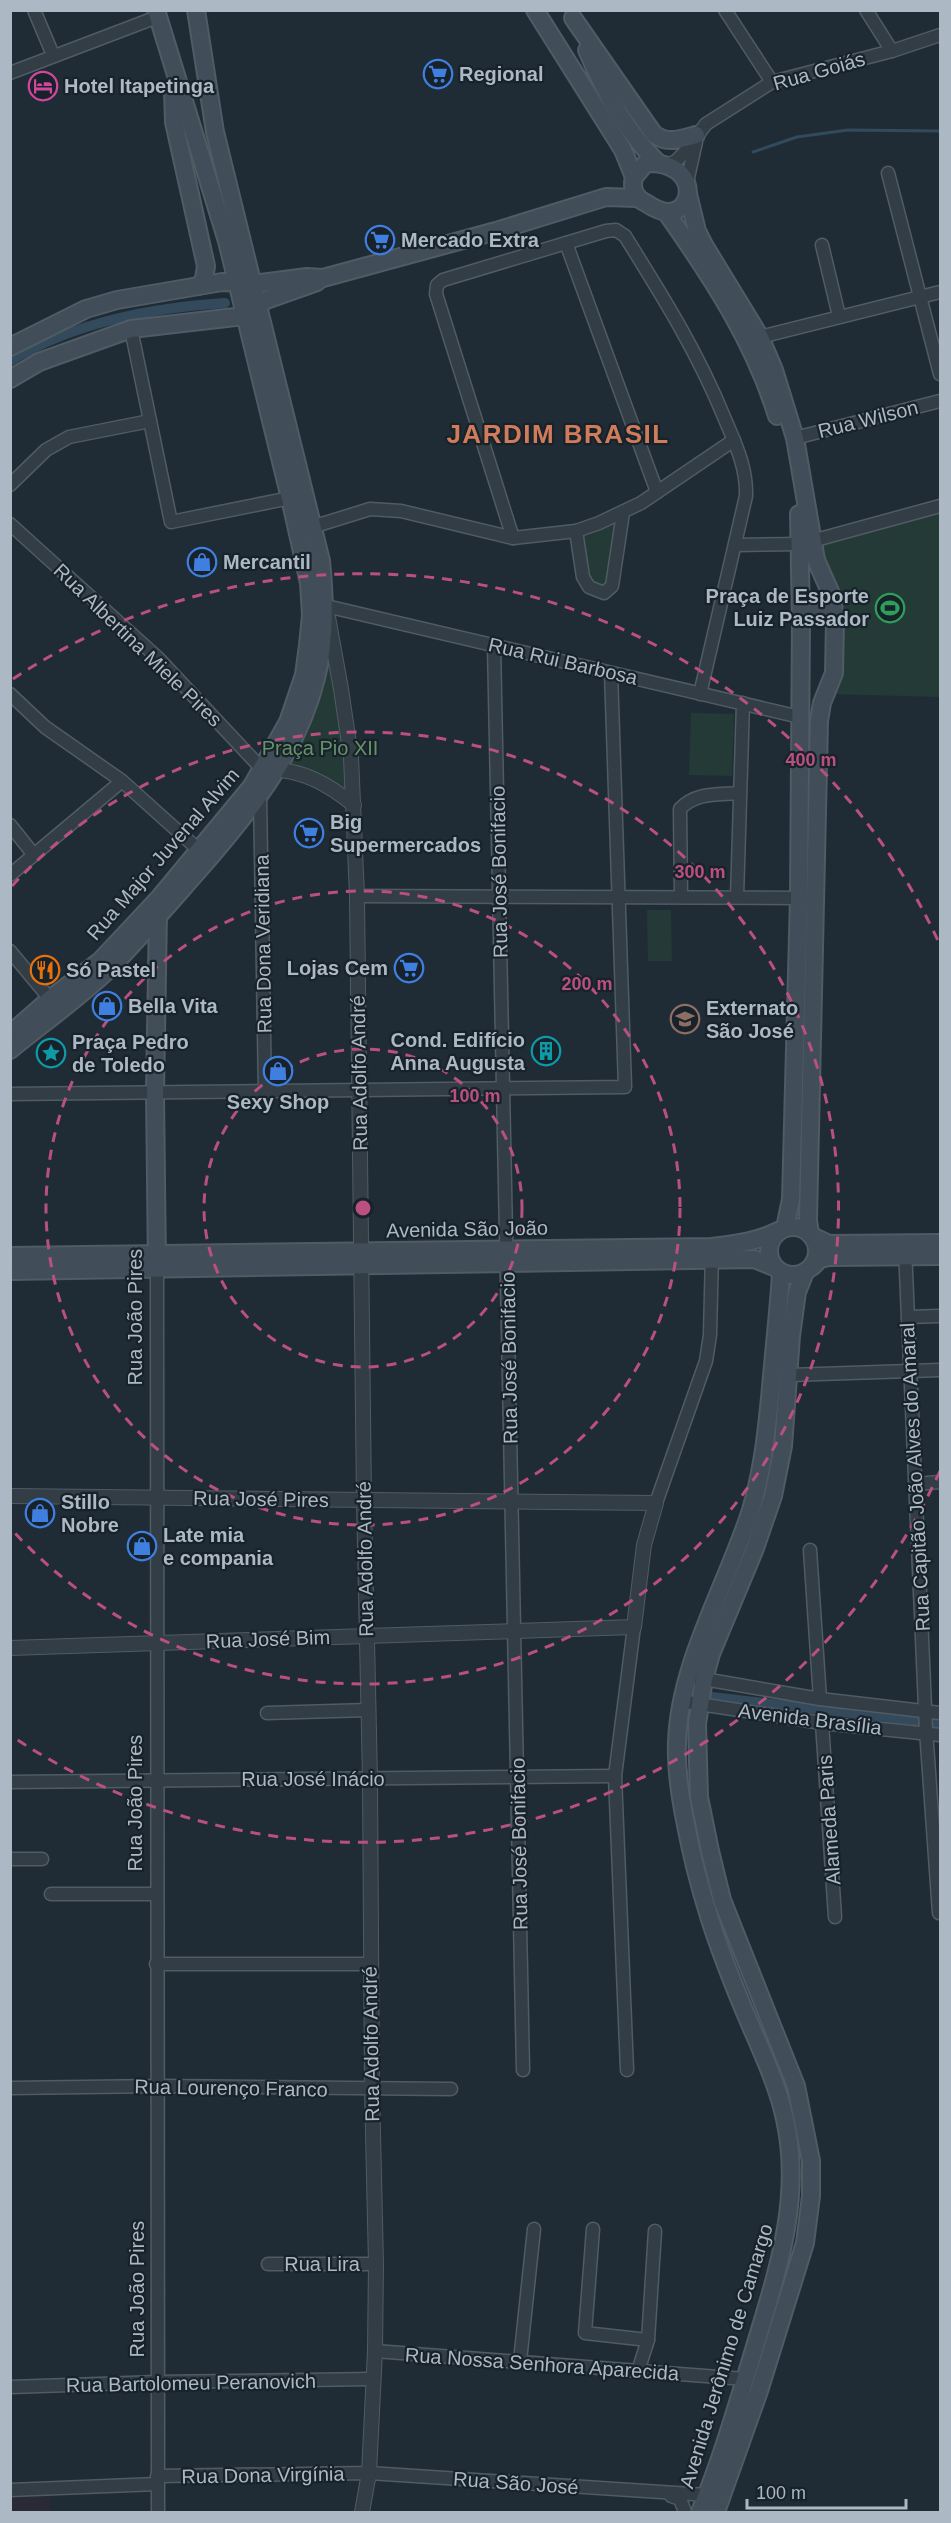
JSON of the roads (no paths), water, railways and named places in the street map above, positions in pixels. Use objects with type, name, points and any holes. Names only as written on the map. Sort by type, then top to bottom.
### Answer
[{"type":"main road","points":[[196,10],[215,132],[244,283],[321,561],[326,606],[316,679],[304,716],[269,769]]},
{"type":"main road","points":[[535,10],[623,150],[637,198]]},
{"type":"main road","points":[[156,14],[227,241],[244,283]]},
{"type":"main road","points":[[571,14],[659,139],[668,141],[701,129]]},
{"type":"main road","points":[[571,14],[597,73],[627,125],[645,149],[663,164],[680,172],[687,188],[697,231],[760,337],[774,370],[795,438],[806,543],[801,622],[799,898],[791,1199],[781,1230]]},
{"type":"main road","points":[[173,70],[174,122],[206,266],[204,279],[199,286]]},
{"type":"main road","points":[[10,379],[39,362],[131,329],[251,311],[266,300],[310,286],[322,278],[496,231],[606,197],[633,179],[646,163],[663,164]]},
{"type":"main road","points":[[666,212],[683,204],[687,188]]},
{"type":"main road","points":[[606,197],[637,198],[666,212],[714,282],[738,323],[774,405],[788,454],[798,513],[806,543],[832,596],[835,621],[834,674],[822,703],[819,721],[808,1220],[817,1252],[809,1270]]},
{"type":"main road","points":[[10,347],[87,309],[117,300],[199,286],[307,277],[322,278]]},
{"type":"main road","points":[[251,311],[309,583],[311,615],[304,675],[296,702],[269,769]]},
{"type":"main road","points":[[801,622],[808,615],[818,611],[829,615],[835,621]]},
{"type":"main road","points":[[801,683],[807,691],[817,693],[828,689]]},
{"type":"main road","name":"Rua Major Juvenal Alvim","points":[[10,1034],[50,999],[100,961],[160,897],[206,853],[260,797],[269,769]]},
{"type":"main road","name":"Rua Major Juvenal Alvim","points":[[10,1050],[105,973],[157,917],[206,853],[252,786],[269,769]]},
{"type":"main road","points":[[155,1093],[157,917],[160,897]]},
{"type":"main road","name":"Rua João Pires","points":[[155,1093],[157,1263]]},
{"type":"main road","points":[[940,1243],[905,1250],[820,1259],[809,1270],[797,1275],[777,1270],[768,1253],[772,1237],[781,1230],[798,1227],[829,1244],[905,1250],[940,1256]]},
{"type":"main road","name":"Avenida São João","points":[[712,1253],[761,1239],[781,1230]]},
{"type":"main road","name":"Avenida São João","points":[[10,1256],[93,1263],[157,1263],[712,1253],[754,1259],[777,1270]]},
{"type":"main road","name":"Avenida São João","points":[[10,1271],[93,1263]]},
{"type":"main road","name":"Avenida Jerônimo de Camargo","points":[[716,2512],[759,2391],[805,2242],[811,2196],[811,2161],[796,2086],[722,1900],[704,1829],[697,1776],[699,1704],[696,1678],[759,1480],[767,1425],[777,1270]]},
{"type":"main road","name":"Avenida Jerônimo de Camargo","points":[[700,2512],[746,2379],[786,2239],[792,2178],[785,2119],[776,2088],[707,1917],[693,1867],[681,1798],[676,1745],[680,1701],[696,1678],[773,1496],[783,1446],[797,1292],[809,1270]]},
{"type":"street","points":[[34,10],[53,55]]},
{"type":"street","points":[[725,10],[772,82]]},
{"type":"street","points":[[866,10],[892,51]]},
{"type":"street","points":[[10,73],[156,14]]},
{"type":"street","name":"Rua Goiás","points":[[663,164],[675,161],[684,153],[701,129],[772,82],[892,51],[940,35]]},
{"type":"street","points":[[687,188],[701,129]]},
{"type":"street","points":[[888,173],[940,374]]},
{"type":"street","points":[[513,538],[436,294],[437,285],[443,280],[606,231],[616,230],[625,236],[681,325],[710,383],[744,466],[746,496],[700,693]]},
{"type":"street","points":[[566,243],[657,492]]},
{"type":"street","points":[[822,244],[839,316]]},
{"type":"street","points":[[760,337],[940,292]]},
{"type":"street","points":[[131,329],[171,522],[290,498]]},
{"type":"street","name":"Rua Wilson","points":[[795,438],[940,401]]},
{"type":"street","points":[[10,485],[46,450],[69,437],[150,422]]},
{"type":"street","points":[[312,527],[370,509],[401,511],[513,538],[576,531],[624,513],[734,440]]},
{"type":"street","points":[[735,545],[806,543],[940,506]]},
{"type":"street","points":[[576,531],[583,577],[589,587],[604,593],[612,586],[624,513]]},
{"type":"street","name":"Rua Albertina Miele Pires","points":[[10,524],[158,658],[269,769]]},
{"type":"street","name":"Rua Rui Barbosa","points":[[326,606],[800,717]]},
{"type":"street","name":"Rua Adolfo André","points":[[326,606],[343,700],[354,805],[357,896],[366,1636],[370,1779],[370,1964],[376,2264],[375,2351],[369,2473],[362,2512]]},
{"type":"street","name":"Rua José Bonifacio","points":[[494,645],[524,2070]]},
{"type":"street","points":[[10,1094],[626,1087],[611,673]]},
{"type":"street","points":[[10,694],[45,727],[122,781],[206,853]]},
{"type":"street","points":[[738,897],[742,703]]},
{"type":"street","points":[[269,769],[294,771],[313,777],[334,788],[354,805]]},
{"type":"street","points":[[10,875],[122,781]]},
{"type":"street","points":[[681,897],[680,809],[688,800],[698,796],[740,794]]},
{"type":"street","name":"Rua Dona Veridiana","points":[[260,797],[265,1092]]},
{"type":"street","points":[[10,825],[34,855]]},
{"type":"street","points":[[357,896],[799,898]]},
{"type":"street","points":[[10,951],[50,999],[66,1006]]},
{"type":"street","name":"Rua Capitão João Alves do Amaral","points":[[905,1250],[925,1713],[939,1912]]},
{"type":"street","points":[[627,2070],[615,1776],[644,1545],[656,1503],[706,1361],[711,1335],[712,1253]]},
{"type":"street","name":"Rua João Pires","points":[[157,1263],[155,1497],[156,1964],[159,2086],[158,2512]]},
{"type":"street","points":[[908,1317],[940,1316]]},
{"type":"street","points":[[789,1375],[940,1370]]},
{"type":"street","points":[[915,1484],[940,1482]]},
{"type":"street","name":"Rua José Pires","points":[[10,1496],[656,1503]]},
{"type":"street","points":[[810,1550],[820,1699]]},
{"type":"street","name":"Rua José Bim","points":[[10,1648],[634,1627]]},
{"type":"street","name":"Avenida Brasília","points":[[696,1678],[820,1699],[940,1713]]},
{"type":"street","name":"Avenida Brasília","points":[[680,1701],[822,1723],[940,1735]]},
{"type":"street","points":[[267,1713],[368,1710]]},
{"type":"street","name":"Alameda Paris","points":[[822,1723],[835,1917]]},
{"type":"street","name":"Rua José Inácio","points":[[10,1782],[615,1776]]},
{"type":"street","points":[[10,1860],[42,1859]]},
{"type":"street","points":[[51,1894],[156,1894]]},
{"type":"street","points":[[156,1964],[370,1964]]},
{"type":"street","name":"Rua Lourenço Franco","points":[[10,2088],[159,2086],[451,2089]]},
{"type":"street","points":[[520,2361],[534,2229]]},
{"type":"street","points":[[593,2229],[585,2332],[648,2340]]},
{"type":"street","points":[[638,2370],[648,2340],[655,2231]]},
{"type":"street","name":"Rua Lira","points":[[268,2264],[376,2264]]},
{"type":"street","name":"Rua Nossa Senhora Aparecida","points":[[375,2351],[746,2379]]},
{"type":"street","name":"Rua Bartolomeu Peranovich","points":[[10,2387],[372,2379]]},
{"type":"street","name":"Rua Dona Virgínia","points":[[10,2490],[157,2480],[369,2473]]},
{"type":"street","name":"Rua São José","points":[[369,2473],[707,2495]]},
{"type":"street","points":[[664,2493],[680,2499],[685,2512]]},
{"type":"waterway","points":[[753,152],[797,137],[848,130],[940,131]]},
{"type":"waterway","points":[[10,361],[61,336],[114,319],[169,309],[225,303]]},
{"type":"waterway","points":[[712,1697],[940,1723]]},
{"type":"place","name":"Regional","points":[[438,74]]},
{"type":"place","name":"Hotel Itapetinga","points":[[43,86]]},
{"type":"place","name":"Mercado Extra","points":[[380,240]]},
{"type":"place","name":"Mercantil","points":[[202,562]]},
{"type":"place","name":"Praça de Esporte Luiz Passador","points":[[890,608]]},
{"type":"place","name":"Big Supermercados","points":[[309,833]]},
{"type":"place","name":"Lojas Cem","points":[[409,968]]},
{"type":"place","name":"Só Pastel","points":[[45,970]]},
{"type":"place","name":"Bella Vita","points":[[107,1006]]},
{"type":"place","name":"Externato São José","points":[[685,1019]]},
{"type":"place","name":"Cond. Edifício Anna Augusta","points":[[546,1051]]},
{"type":"place","name":"Praça Pedro de Toledo","points":[[51,1053]]},
{"type":"place","name":"Sexy Shop","points":[[278,1071]]},
{"type":"place","name":"Stillo Nobre","points":[[40,1513]]},
{"type":"place","name":"Late mia e compania","points":[[142,1546]]},
{"type":"district","name":"JARDIM BRASIL","points":[[558,434]]},
{"type":"park label","name":"Praça Pio XII","points":[[320,748]]}]
